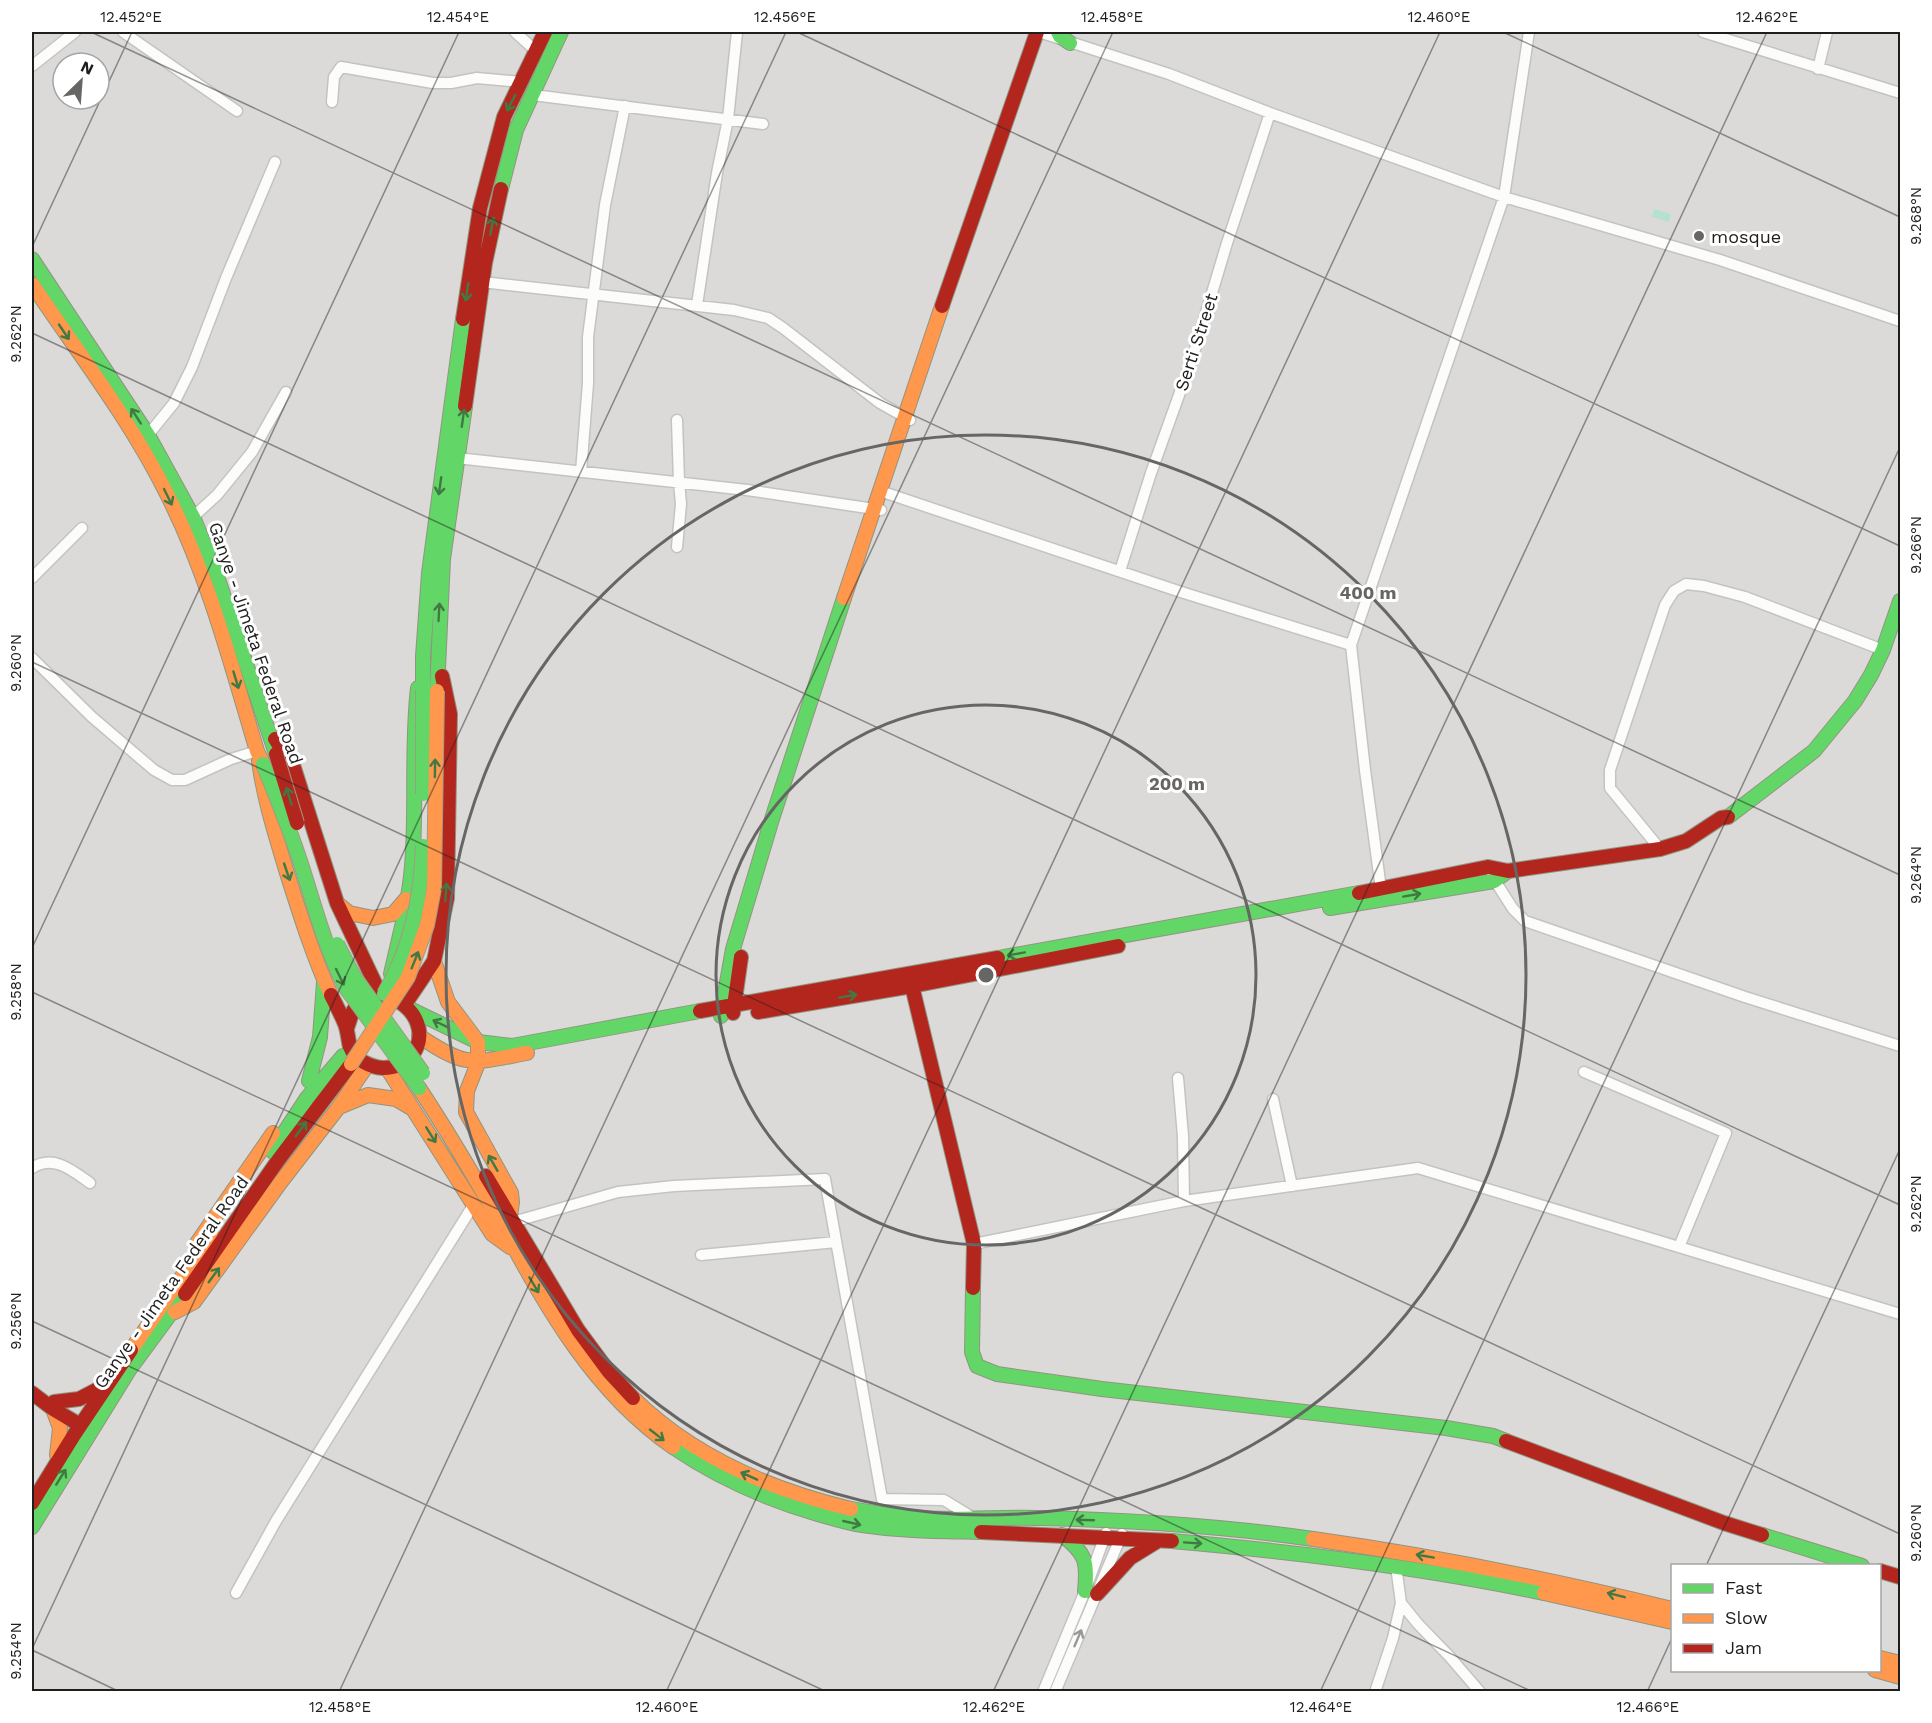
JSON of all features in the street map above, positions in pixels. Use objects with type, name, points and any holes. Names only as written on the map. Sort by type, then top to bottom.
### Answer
[{"type":"main road","points":[[430,691],[438,652],[443,559],[482,282],[506,166],[516,130],[561,32]]},
{"type":"main road","points":[[728,1011],[733,948],[742,916],[907,419],[1045,32],[1060,36],[1070,43]]},
{"type":"main road","points":[[384,996],[407,898],[411,867],[414,715],[423,656],[429,573],[468,278],[478,220],[504,117],[522,82],[539,40]]},
{"type":"main road","name":"Ganye - Jimeta Federal Road","points":[[32,259],[148,435],[193,517],[216,573],[276,753],[316,884],[344,960],[352,975],[423,1073],[456,1124],[571,1321],[612,1378],[662,1425],[707,1455],[734,1470],[768,1484],[831,1506],[884,1516],[926,1519],[1035,1518],[1243,1530],[1383,1549],[1551,1580],[1671,1609]]},
{"type":"main road","name":"Ganye - Jimeta Federal Road","points":[[32,284],[150,462],[175,512],[210,599],[259,756],[293,840],[338,975],[446,1129],[513,1249],[566,1336],[604,1387],[642,1423],[683,1455],[735,1484],[800,1509],[857,1524],[926,1531],[1121,1538],[1236,1547],[1396,1566],[1534,1591],[1671,1622]]},
{"type":"main road","points":[[419,1036],[461,1060],[478,1063],[728,1011],[1382,889],[1488,867],[1508,871],[1660,849],[1686,841],[1721,818],[1731,816],[1814,751],[1855,702],[1871,675],[1899,611]]},
{"type":"main road","points":[[409,1007],[434,961],[447,898],[450,714],[438,652]]},
{"type":"main road","points":[[423,656],[430,691]]},
{"type":"main road","name":"Ganye - Jimeta Federal Road","points":[[32,1527],[124,1378],[172,1314],[177,1294],[307,1098],[347,1060],[394,980],[420,901],[430,691]]},
{"type":"main road","points":[[264,720],[294,768],[337,903],[384,996]]},
{"type":"main road","points":[[259,756],[262,789],[278,845],[324,978],[355,1056],[368,1064],[387,1068],[408,1059],[414,1052],[419,1036],[417,1018],[409,1007]]},
{"type":"main road","points":[[159,1306],[171,1280],[309,1081],[347,1033],[357,1007],[368,999],[384,996],[400,1000],[409,1007],[478,1042],[512,1046],[728,1011],[912,986],[1203,930],[1494,881],[1508,871]]},
{"type":"main road","points":[[337,903],[349,913],[373,918],[393,914],[407,898]]},
{"type":"main road","points":[[434,961],[448,1002],[478,1042],[478,1063],[467,1091],[466,1112],[511,1193],[511,1219]]},
{"type":"main road","points":[[309,1081],[320,1037],[324,978]]},
{"type":"main road","points":[[912,986],[974,1244],[972,1352],[977,1366],[997,1374],[1102,1389],[1446,1428],[1493,1436],[1724,1523],[1856,1564]]},
{"type":"main road","points":[[172,1314],[194,1302],[368,1064]]},
{"type":"main road","points":[[387,1068],[492,1234],[513,1249]]},
{"type":"main road","points":[[338,1108],[368,1095],[396,1099],[416,1112]]},
{"type":"main road","name":"Ganye - Jimeta Federal Road","points":[[32,1503],[56,1462],[159,1306],[177,1294]]},
{"type":"main road","points":[[45,1401],[79,1399],[95,1392],[107,1383]]},
{"type":"main road","points":[[45,1401],[82,1422]]},
{"type":"main road","points":[[45,1401],[60,1428],[56,1462]]},
{"type":"main road","points":[[1062,1535],[1076,1545],[1084,1557],[1091,1593]]},
{"type":"main road","points":[[1091,1593],[1124,1561],[1140,1549],[1159,1541]]},
{"type":"main road","points":[[1881,1571],[1900,1577]]},
{"type":"main road","points":[[1881,1658],[1900,1663]]},
{"type":"main road","points":[[1879,1672],[1900,1677]]},
{"type":"street","points":[[32,66],[75,32]]},
{"type":"street","points":[[123,32],[237,111]]},
{"type":"street","points":[[515,32],[539,40]]},
{"type":"street","points":[[697,305],[717,173],[728,120],[737,32]]},
{"type":"street","points":[[1382,889],[1365,770],[1352,645],[1504,197],[1529,32]]},
{"type":"street","points":[[1703,32],[1900,93]]},
{"type":"street","points":[[1818,69],[1827,32]]},
{"type":"street","points":[[1070,43],[1169,74],[1504,197],[1720,261],[1900,321]]},
{"type":"street","points":[[332,102],[334,77],[341,67],[433,83],[451,83],[477,78],[522,82]]},
{"type":"street","points":[[532,95],[763,124]]},
{"type":"street","points":[[581,472],[588,383],[588,337],[605,205],[625,106]]},
{"type":"street","name":"Serti Street","points":[[1120,571],[1151,473],[1193,356],[1270,113]]},
{"type":"street","points":[[148,435],[174,403],[192,367],[226,278],[275,162]]},
{"type":"street","points":[[482,282],[697,305],[756,314],[768,318],[783,328],[880,403],[907,419]]},
{"type":"street","points":[[193,517],[217,495],[252,453],[286,392]]},
{"type":"street","points":[[677,420],[681,504],[677,547]]},
{"type":"street","points":[[457,458],[747,490],[877,509]]},
{"type":"street","points":[[883,492],[1352,645]]},
{"type":"street","points":[[32,578],[82,528]]},
{"type":"street","points":[[1660,849],[1610,788],[1610,770],[1665,604],[1674,591],[1686,584],[1704,586],[1744,597],[1883,650]]},
{"type":"street","points":[[32,658],[92,717],[154,770],[172,780],[185,780],[231,759],[259,756]]},
{"type":"street","points":[[1488,867],[1494,881],[1525,921],[1734,993],[1900,1046]]},
{"type":"street","points":[[1584,1072],[1726,1132],[1680,1247]]},
{"type":"street","points":[[1178,1078],[1183,1136],[1184,1201]]},
{"type":"street","points":[[1273,1099],[1292,1186]]},
{"type":"street","points":[[32,1168],[38,1164],[54,1162],[70,1168],[90,1183]]},
{"type":"street","points":[[974,1244],[1184,1201],[1418,1168],[1900,1314]]},
{"type":"street","points":[[511,1219],[618,1192],[674,1186],[825,1179],[882,1499],[944,1500],[976,1519]]},
{"type":"street","points":[[236,1593],[276,1521],[474,1204]]},
{"type":"street","points":[[701,1255],[836,1242]]},
{"type":"street","points":[[1055,1692],[1091,1593],[1108,1521]]},
{"type":"street","points":[[1043,1692],[1091,1593],[1121,1538],[1125,1522]]},
{"type":"street","points":[[1375,1692],[1393,1638],[1401,1603],[1396,1566]]},
{"type":"street","points":[[1401,1603],[1480,1692]]},
{"type":"shaded area","points":[[32,32],[1900,32],[1900,1691],[32,1691]]},
{"type":"green space","points":[[1654,209],[1671,214],[1669,222],[1652,217]]},
{"type":"traffic: fast","points":[[501,189],[516,130],[561,32]]},
{"type":"traffic: fast","points":[[1058,32],[1070,43]]},
{"type":"traffic: fast","points":[[32,259],[148,435],[193,517],[216,573],[276,754]]},
{"type":"traffic: fast","points":[[423,690],[429,573],[463,319]]},
{"type":"traffic: fast","points":[[437,691],[443,559],[465,406]]},
{"type":"traffic: fast","points":[[721,1016],[733,949],[772,819],[844,598]]},
{"type":"traffic: fast","points":[[1728,817],[1814,751],[1855,701],[1883,650],[1900,601]]},
{"type":"traffic: fast","points":[[391,974],[411,880],[418,688]]},
{"type":"traffic: fast","points":[[423,690],[423,794]]},
{"type":"traffic: fast","points":[[263,764],[279,802],[321,929],[339,974],[346,988],[419,1088]]},
{"type":"traffic: fast","points":[[384,994],[401,959],[413,923],[420,885],[423,846]]},
{"type":"traffic: fast","points":[[1330,908],[1494,881],[1508,871]]},
{"type":"traffic: fast","points":[[998,958],[1359,893]]},
{"type":"traffic: fast","points":[[337,944],[353,975],[423,1073]]},
{"type":"traffic: fast","points":[[309,1081],[320,1037],[324,982]]},
{"type":"traffic: fast","points":[[412,1010],[478,1042],[512,1046],[700,1011]]},
{"type":"traffic: fast","points":[[272,1151],[307,1098],[343,1056]]},
{"type":"traffic: fast","points":[[973,1288],[972,1352],[977,1366],[997,1374],[1102,1389],[1446,1428],[1493,1436],[1506,1441]]},
{"type":"traffic: fast","points":[[32,1527],[129,1370],[185,1294]]},
{"type":"traffic: fast","points":[[673,1447],[743,1486],[799,1508],[840,1520],[891,1528],[981,1532]]},
{"type":"traffic: fast","points":[[851,1509],[926,1518],[1028,1518],[1142,1522],[1313,1539]]},
{"type":"traffic: fast","points":[[1062,1535],[1076,1547],[1084,1559],[1085,1591]]},
{"type":"traffic: fast","points":[[1762,1535],[1856,1564]]},
{"type":"traffic: fast","points":[[1172,1541],[1359,1561],[1452,1575],[1544,1593]]},
{"type":"traffic: slow","points":[[32,284],[137,439],[182,525],[207,588],[263,764]]},
{"type":"traffic: slow","points":[[844,598],[942,306]]},
{"type":"traffic: slow","points":[[351,1064],[408,977],[427,925],[434,888],[437,691]]},
{"type":"traffic: slow","points":[[259,761],[267,803],[287,873],[331,995]]},
{"type":"traffic: slow","points":[[338,904],[349,913],[373,918],[393,914],[406,899]]},
{"type":"traffic: slow","points":[[434,961],[448,1002],[478,1042],[478,1063],[467,1091],[466,1112],[511,1193],[510,1216]]},
{"type":"traffic: slow","points":[[419,1036],[449,1054],[471,1061],[527,1053]]},
{"type":"traffic: slow","points":[[175,1312],[194,1302],[368,1064]]},
{"type":"traffic: slow","points":[[387,1068],[492,1234],[510,1247]]},
{"type":"traffic: slow","points":[[419,1088],[468,1166],[531,1278],[570,1341],[616,1398],[643,1424],[673,1447]]},
{"type":"traffic: slow","points":[[339,1107],[368,1095],[396,1099],[413,1109]]},
{"type":"traffic: slow","points":[[197,1243],[273,1133]]},
{"type":"traffic: slow","points":[[131,1350],[211,1235]]},
{"type":"traffic: slow","points":[[633,1398],[681,1438],[734,1468],[792,1492],[851,1509]]},
{"type":"traffic: slow","points":[[53,1409],[60,1428],[57,1455]]},
{"type":"traffic: slow","points":[[1313,1539],[1493,1570],[1671,1609]]},
{"type":"traffic: slow","points":[[1544,1593],[1671,1622]]},
{"type":"traffic: slow","points":[[1881,1658],[1900,1663]]},
{"type":"traffic: slow","points":[[1881,1672],[1900,1677]]},
{"type":"traffic: jam","points":[[463,319],[480,208],[504,117],[545,32]]},
{"type":"traffic: jam","points":[[942,306],[1037,32]]},
{"type":"traffic: jam","points":[[465,406],[485,263],[501,189]]},
{"type":"traffic: jam","points":[[405,1004],[434,961],[447,898],[450,714],[442,676]]},
{"type":"traffic: jam","points":[[275,739],[294,768],[337,903],[381,996]]},
{"type":"traffic: jam","points":[[276,754],[297,823]]},
{"type":"traffic: jam","points":[[1359,893],[1488,867],[1508,871],[1660,849],[1686,841],[1721,818],[1728,817]]},
{"type":"traffic: jam","points":[[758,1012],[912,986],[1118,946]]},
{"type":"traffic: jam","points":[[733,1013],[741,957]]},
{"type":"traffic: jam","points":[[700,1011],[998,958]]},
{"type":"traffic: jam","points":[[912,986],[974,1244],[973,1288]]},
{"type":"traffic: jam","points":[[331,995],[345,1024],[352,1052],[364,1062],[383,1068],[399,1065],[412,1055],[419,1042],[419,1029],[414,1016],[394,999],[381,996],[368,998],[356,1007],[347,1028]]},
{"type":"traffic: jam","points":[[185,1294],[279,1159],[351,1064]]},
{"type":"traffic: jam","points":[[486,1176],[578,1330],[609,1372],[633,1398]]},
{"type":"traffic: jam","points":[[32,1503],[131,1350]]},
{"type":"traffic: jam","points":[[54,1402],[79,1399],[102,1387]]},
{"type":"traffic: jam","points":[[32,1393],[80,1425]]},
{"type":"traffic: jam","points":[[1506,1441],[1724,1523],[1762,1535]]},
{"type":"traffic: jam","points":[[981,1532],[1172,1541]]},
{"type":"traffic: jam","points":[[1097,1594],[1130,1558],[1156,1542]]},
{"type":"traffic: jam","points":[[1881,1571],[1900,1577]]},
{"type":"place","name":"mosque","points":[[1699,236]]}]
